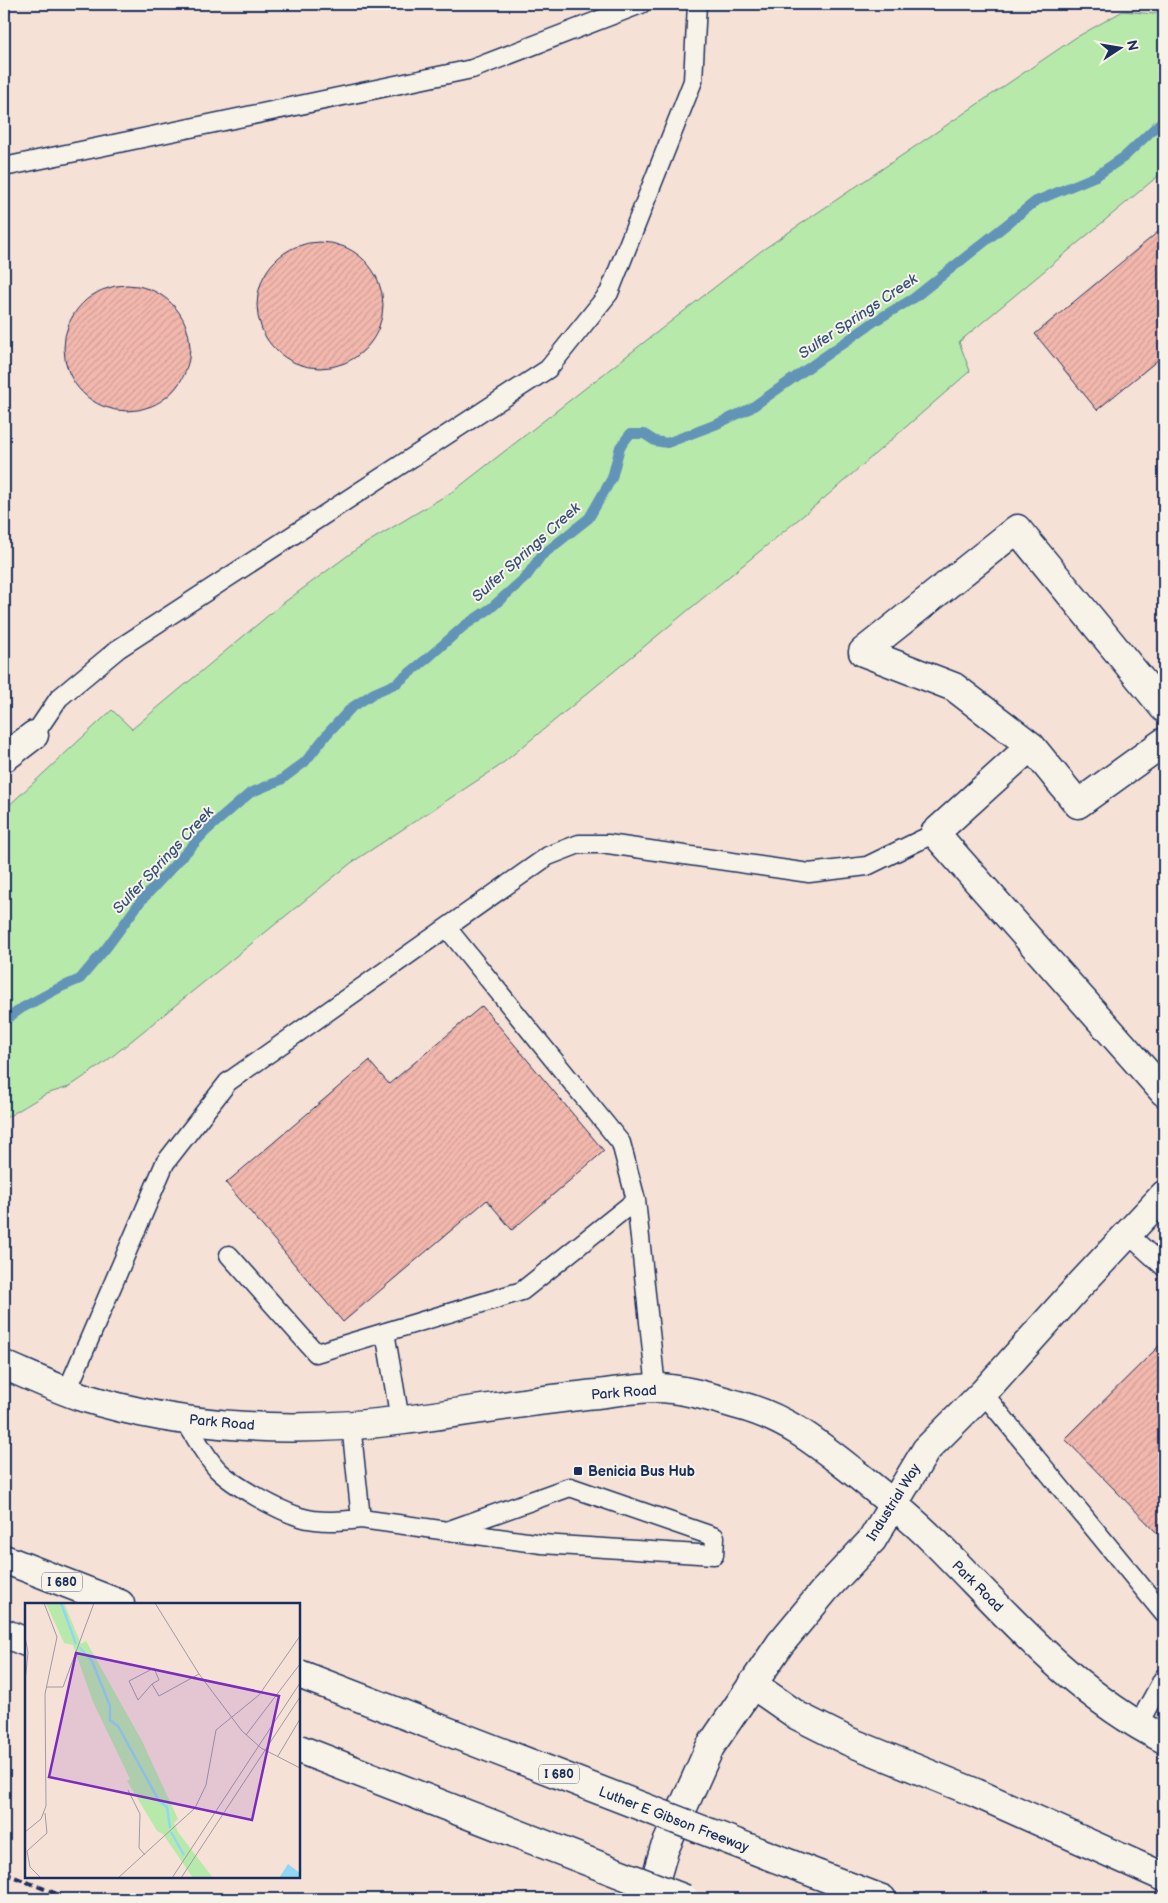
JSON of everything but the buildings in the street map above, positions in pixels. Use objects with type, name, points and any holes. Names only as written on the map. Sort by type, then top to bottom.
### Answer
[{"type":"main road","points":[[1164,708],[1017,529],[863,652],[954,687],[1031,746],[1078,804],[1164,742]]},
{"type":"main road","points":[[4,758],[34,735]]},
{"type":"main road","points":[[1031,746],[935,833],[1164,1092]]},
{"type":"main road","name":"Industrial Way","points":[[650,1899],[664,1850],[710,1747],[780,1644],[824,1591],[872,1540],[926,1450],[983,1393],[1164,1195]]},
{"type":"main road","name":"Park Road","points":[[4,1365],[67,1392],[142,1413],[228,1426],[314,1426],[400,1420],[656,1388],[705,1396],[743,1406],[777,1418],[806,1434],[894,1504],[931,1538],[1074,1680],[1138,1726],[1164,1738]]},
{"type":"main road","name":"I 680","points":[[4,1559],[117,1603]]},
{"type":"main road","points":[[4,1633],[25,1642]]},
{"type":"main road","name":"Luther E Gibson Freeway","points":[[300,1674],[882,1899]]},
{"type":"main road","points":[[752,1684],[798,1716],[848,1741],[976,1793],[1164,1877]]},
{"type":"main road","points":[[300,1748],[685,1899]]},
{"type":"lane","points":[[4,167],[472,69],[641,4]]},
{"type":"lane","points":[[34,735],[59,698],[118,649],[548,368],[609,293],[693,81],[697,4]]},
{"type":"lane","points":[[67,1392],[164,1163],[228,1082],[548,856],[579,844],[608,844],[809,873],[867,866],[935,833]]},
{"type":"lane","points":[[447,928],[622,1143],[636,1200],[656,1388]]},
{"type":"lane","points":[[229,1255],[316,1353],[522,1291],[636,1200]]},
{"type":"lane","points":[[1128,1234],[1164,1267]]},
{"type":"lane","points":[[385,1332],[400,1420]]},
{"type":"lane","points":[[983,1393],[1164,1614]]},
{"type":"lane","points":[[184,1419],[203,1451],[218,1470],[236,1485],[301,1517],[338,1521],[361,1519],[447,1531],[542,1544],[714,1555],[715,1537],[570,1487],[447,1531]]},
{"type":"lane","points":[[351,1424],[361,1519]]},
{"type":"lane","points":[[1138,1726],[1164,1678]]},
{"type":"green space","points":[[1164,6],[1164,171],[959,342],[970,371],[828,495],[498,767],[351,863],[104,1063],[69,1087],[46,1094],[4,1119],[4,810],[112,710],[132,729],[282,604],[358,548],[455,490],[761,251],[1075,38],[1123,11],[1154,14]]},
{"type":"waterway","name":"Sulfer Springs Creek","points":[[4,1021],[22,1008],[80,979],[107,947],[140,902],[205,832],[250,793],[281,780],[305,762],[351,708],[374,693],[397,683],[464,626],[491,608],[526,577],[541,556],[589,518],[612,478],[620,447],[630,434],[644,434],[655,441],[667,443],[717,424],[751,408],[875,321],[914,298],[1036,201],[1096,176],[1124,157],[1164,119]]},
{"type":"railway","points":[[4,1873],[70,1899]]},
{"type":"place","name":"Benicia Bus Hub","points":[[578,1471]]}]
